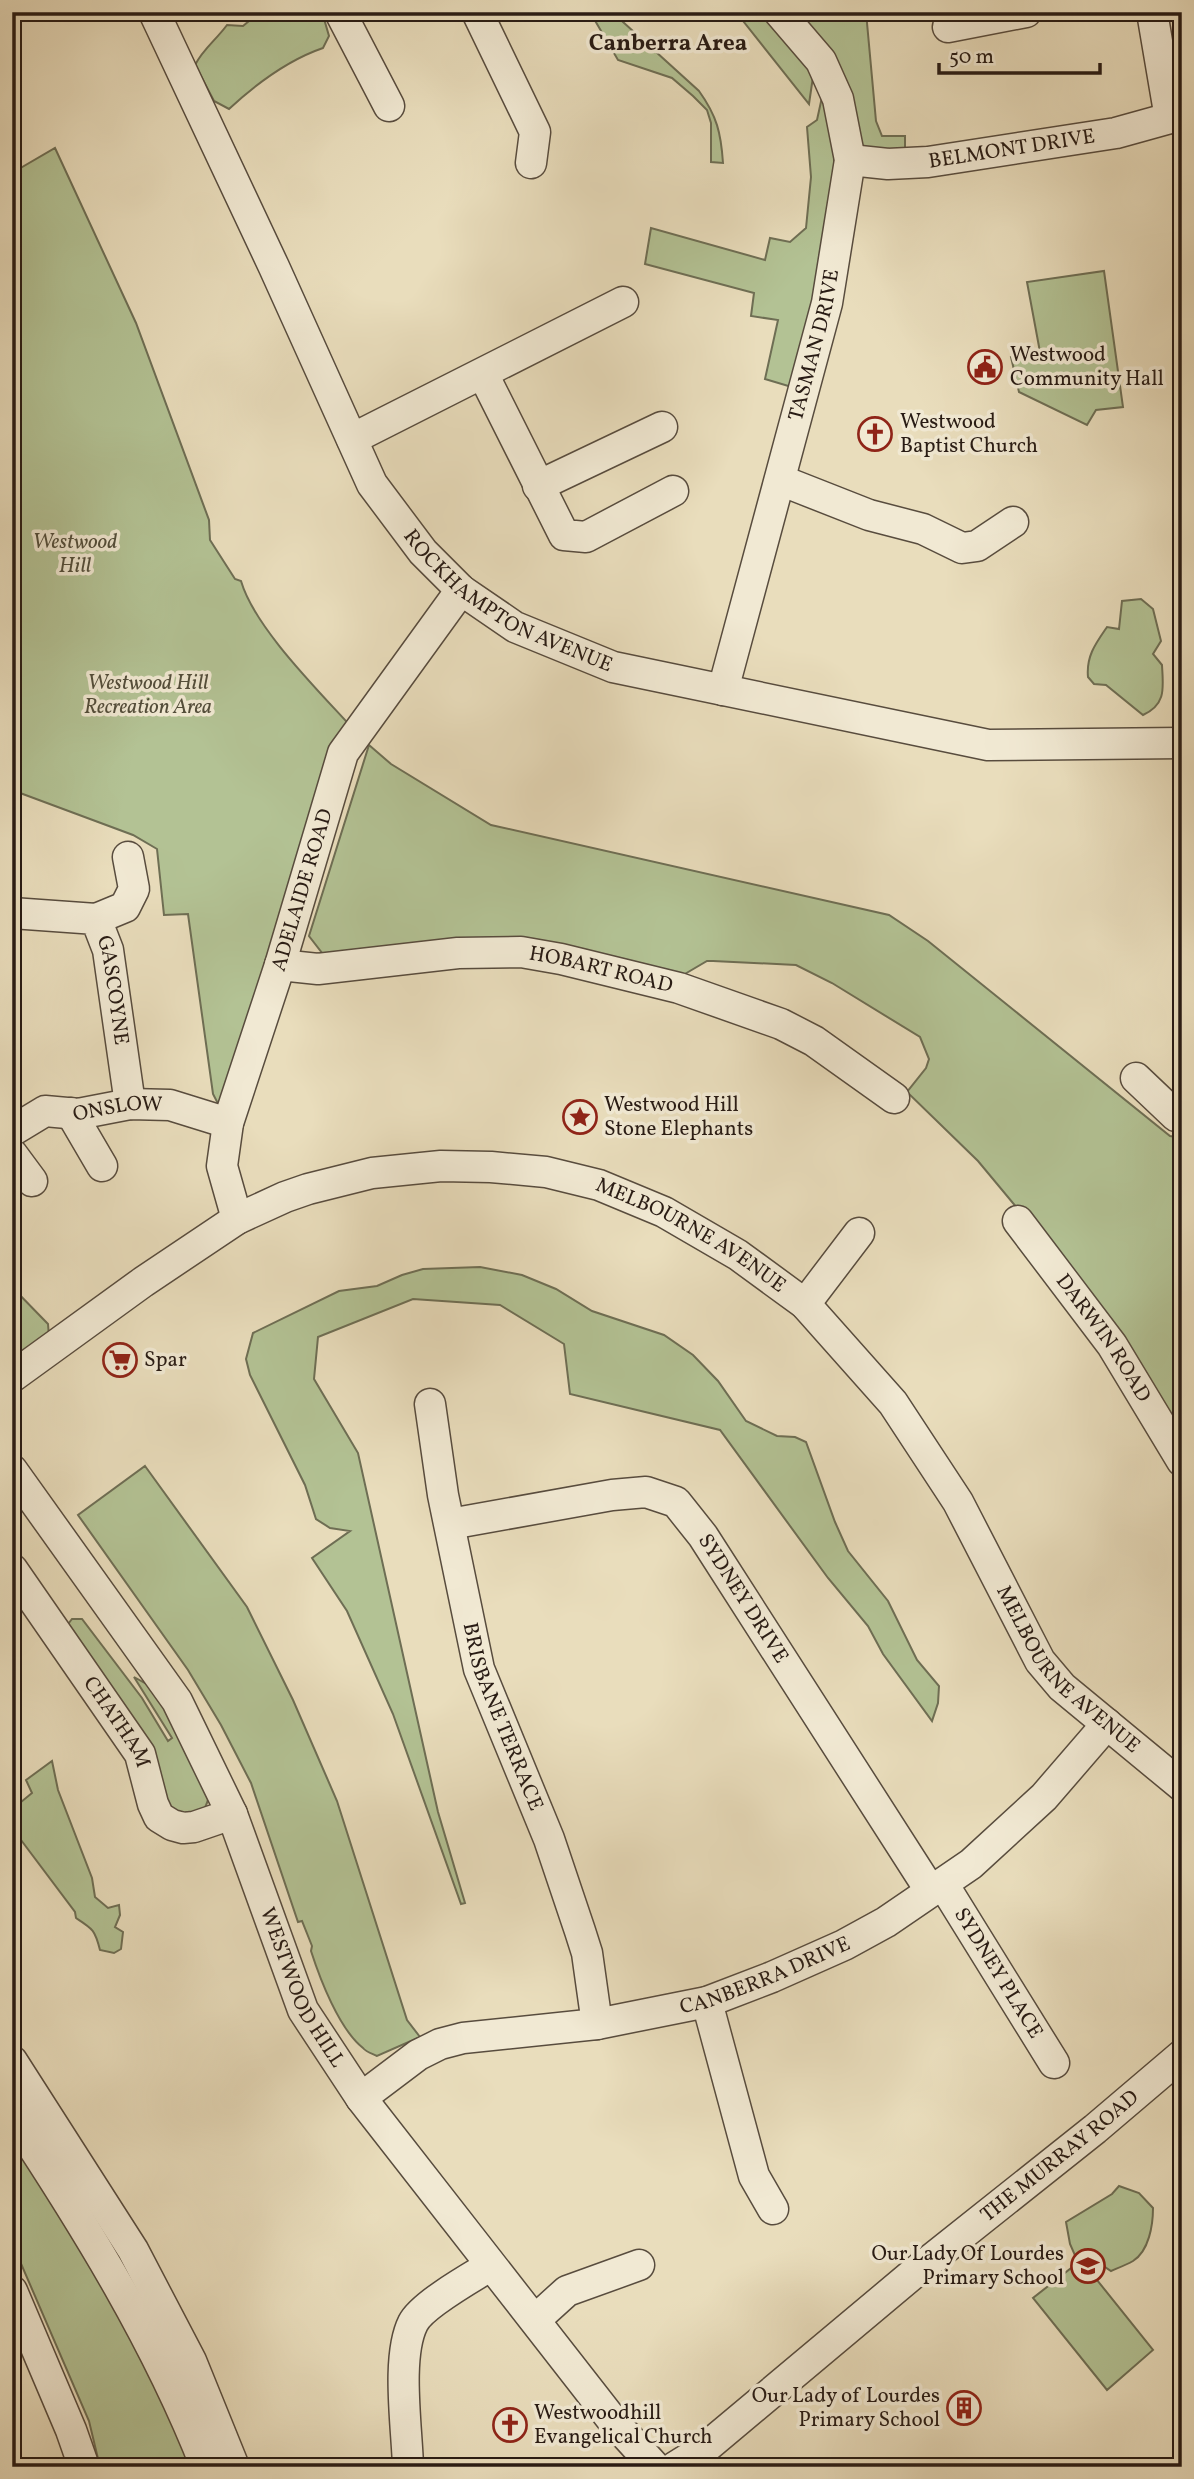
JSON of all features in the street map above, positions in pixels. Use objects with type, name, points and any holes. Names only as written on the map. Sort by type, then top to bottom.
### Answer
[{"type":"street","name":"ROCKHAMPTON AVENUE","points":[[155,12],[372,484],[423,552],[461,590],[515,627],[613,667],[988,745],[1182,743]]},
{"type":"street","points":[[340,12],[389,106]]},
{"type":"street","points":[[477,12],[535,132],[531,163]]},
{"type":"street","name":"TASMAN DRIVE","points":[[723,690],[827,303],[850,160],[838,99],[821,61],[779,12]]},
{"type":"street","points":[[948,27],[1026,12]]},
{"type":"street","name":"BELMONT DRIVE","points":[[850,160],[888,164],[928,162],[1116,133],[1176,117],[1152,12]]},
{"type":"street","points":[[352,439],[623,302]]},
{"type":"street","points":[[483,374],[564,535],[586,537],[673,491]]},
{"type":"street","points":[[538,486],[662,428]]},
{"type":"street","points":[[780,480],[869,515],[923,529],[962,548],[977,546],[1013,522]]},
{"type":"street","name":"ADELAIDE ROAD","points":[[237,1219],[222,1166],[228,1123],[280,965],[343,753],[461,590]]},
{"type":"street","points":[[96,919],[125,907],[134,889],[128,857]]},
{"type":"street","name":"GASCOYNE","points":[[12,913],[96,919],[108,950],[130,1104]]},
{"type":"street","name":"HOBART ROAD","points":[[280,965],[318,969],[458,953],[521,952],[561,959],[679,988],[780,1024],[814,1041],[894,1098]]},
{"type":"street","points":[[1136,1078],[1176,1116],[1182,1117]]},
{"type":"street","name":"ONSLOW","points":[[12,1131],[45,1111],[71,1113],[130,1104],[170,1105],[228,1123]]},
{"type":"street","points":[[71,1113],[102,1166]]},
{"type":"street","points":[[12,1154],[32,1181]]},
{"type":"street","name":"MELBOURNE AVENUE","points":[[12,1377],[237,1219],[285,1197],[372,1173],[441,1166],[546,1172],[599,1185],[664,1212],[738,1255],[806,1304],[900,1413],[958,1502],[1040,1661],[1062,1687],[1182,1786]]},
{"type":"street","name":"DARWIN ROAD","points":[[1018,1221],[1112,1345],[1182,1461]]},
{"type":"street","points":[[806,1304],[859,1233]]},
{"type":"street","name":"BRISBANE TERRACE","points":[[430,1404],[443,1494],[480,1669],[549,1839],[583,1942],[597,2024]]},
{"type":"street","name":"WESTWOOD HILL","points":[[12,1470],[177,1701],[232,1814],[303,2010],[361,2098],[490,2266],[613,2421],[655,2467]]},
{"type":"street","name":"SYDNEY DRIVE","points":[[450,1524],[612,1495],[646,1492],[676,1502],[703,1536],[937,1887]]},
{"type":"street","name":"CHATHAM","points":[[12,1569],[141,1754],[153,1804],[159,1817],[183,1828],[232,1814]]},
{"type":"street","name":"CANBERRA DRIVE","points":[[361,2098],[418,2055],[440,2044],[463,2038],[597,2024],[707,2002],[844,1945],[886,1922],[971,1864],[1044,1797],[1107,1724]]},
{"type":"street","name":"SYDNEY PLACE","points":[[937,1887],[1054,2063]]},
{"type":"street","points":[[707,2002],[754,2176],[773,2209]]},
{"type":"street","name":"THE MURRAY ROAD","points":[[675,2467],[704,2449],[914,2273],[1182,2056]]},
{"type":"street","points":[[12,2060],[121,2258],[206,2467]]},
{"type":"street","points":[[12,2115],[121,2258],[191,2361],[234,2467]]},
{"type":"street","points":[[535,2320],[566,2291],[639,2265]]},
{"type":"street","points":[[408,2467],[404,2355],[413,2321],[444,2294],[490,2266]]},
{"type":"street","points":[[12,2291],[84,2467]]},
{"type":"green space","points":[[260,12],[322,12],[329,36],[323,48],[297,59],[273,74],[229,109],[214,101],[195,65],[227,25],[243,26]]},
{"type":"green space","points":[[590,12],[612,12],[699,91],[717,125],[723,163],[711,162],[711,123],[707,110],[672,78],[618,60]]},
{"type":"green space","points":[[736,12],[768,12],[815,63],[809,104]]},
{"type":"green space","points":[[789,12],[866,12],[876,121],[882,136],[905,136],[905,157],[863,156]]},
{"type":"green space","points":[[824,88],[834,155],[832,205],[819,284],[795,388],[765,379],[778,320],[751,316],[754,293],[645,264],[651,228],[765,260],[770,238],[790,242],[806,228],[811,177],[807,127],[817,120]]},
{"type":"green space","name":"Westwood Hill Recreation Area","points":[[55,148],[136,323],[209,520],[210,540],[235,579],[241,581],[249,600],[275,640],[356,732],[228,1123],[213,1094],[188,914],[164,915],[157,849],[133,835],[12,790],[12,173]]},
{"type":"green space","points":[[1104,271],[1123,407],[1096,410],[1087,425],[1019,392],[1011,357],[1040,352],[1027,282]]},
{"type":"green space","points":[[1141,599],[1153,609],[1161,641],[1153,654],[1162,665],[1163,681],[1160,700],[1151,711],[1143,715],[1106,685],[1094,684],[1088,677],[1089,663],[1099,639],[1107,627],[1119,629],[1122,601]]},
{"type":"green space","points":[[369,745],[391,764],[491,825],[889,915],[928,941],[1170,1136],[1182,1138],[1182,1451],[1148,1376],[1119,1345],[1032,1226],[978,1161],[907,1092],[926,1068],[929,1059],[920,1037],[832,983],[796,965],[707,961],[678,978],[640,964],[326,958],[309,936]]},
{"type":"green space","points":[[480,1267],[522,1275],[556,1289],[592,1311],[664,1335],[693,1355],[718,1381],[746,1421],[777,1436],[795,1437],[806,1442],[848,1551],[888,1601],[917,1660],[939,1686],[938,1703],[932,1721],[883,1654],[868,1626],[828,1578],[720,1430],[570,1394],[564,1344],[500,1305],[413,1299],[318,1337],[314,1379],[358,1453],[438,1812],[465,1903],[461,1904],[393,1714],[347,1611],[312,1558],[350,1531],[330,1528],[316,1519],[305,1485],[250,1375],[246,1359],[253,1333],[339,1291],[377,1286],[423,1269]]},
{"type":"green space","points":[[12,1287],[48,1324],[49,1337],[12,1362]]},
{"type":"green space","points":[[145,1466],[247,1607],[293,1700],[337,1801],[407,2020],[420,2037],[377,2056],[366,2051],[354,2040],[331,2003],[302,1921],[298,1922],[251,1783],[221,1725],[188,1670],[78,1515]]},
{"type":"green space","points":[[72,1619],[82,1619],[142,1698],[168,1741],[172,1738],[134,1677],[150,1686],[171,1717],[209,1795],[204,1808],[197,1815],[193,1817],[172,1811],[65,1628]]},
{"type":"green space","points":[[52,1761],[58,1790],[92,1878],[95,1897],[108,1908],[119,1905],[120,1915],[115,1927],[123,1932],[121,1949],[114,1953],[100,1950],[92,1931],[76,1918],[75,1912],[12,1828],[12,1804],[15,1807],[32,1793],[26,1780]]},
{"type":"green space","points":[[12,2142],[113,2297],[196,2467],[100,2467],[89,2421],[12,2248]]},
{"type":"green space","points":[[1119,2186],[1139,2193],[1153,2208],[1151,2230],[1143,2251],[1133,2261],[1111,2271],[1102,2265],[1095,2255],[1081,2260],[1153,2350],[1107,2390],[1033,2298],[1080,2261],[1070,2244],[1066,2222],[1112,2194]]},
{"type":"place","name":"Westwood Community Hall","points":[[985,367]]},
{"type":"place","name":"Westwood Baptist Church","points":[[875,434]]},
{"type":"place","name":"Westwood Hill Stone Elephants","points":[[580,1117]]},
{"type":"place","name":"Spar","points":[[120,1360]]},
{"type":"place","name":"Our Lady Of Lourdes Primary School","points":[[1088,2266]]},
{"type":"place","name":"Our Lady of Lourdes Primary School","points":[[964,2408]]},
{"type":"place","name":"Westwoodhill Evangelical Church","points":[[510,2425]]},
{"type":"district","name":"Canberra Area","points":[[668,44]]},
{"type":"park label","name":"Westwood Hill","points":[[75,554]]}]
